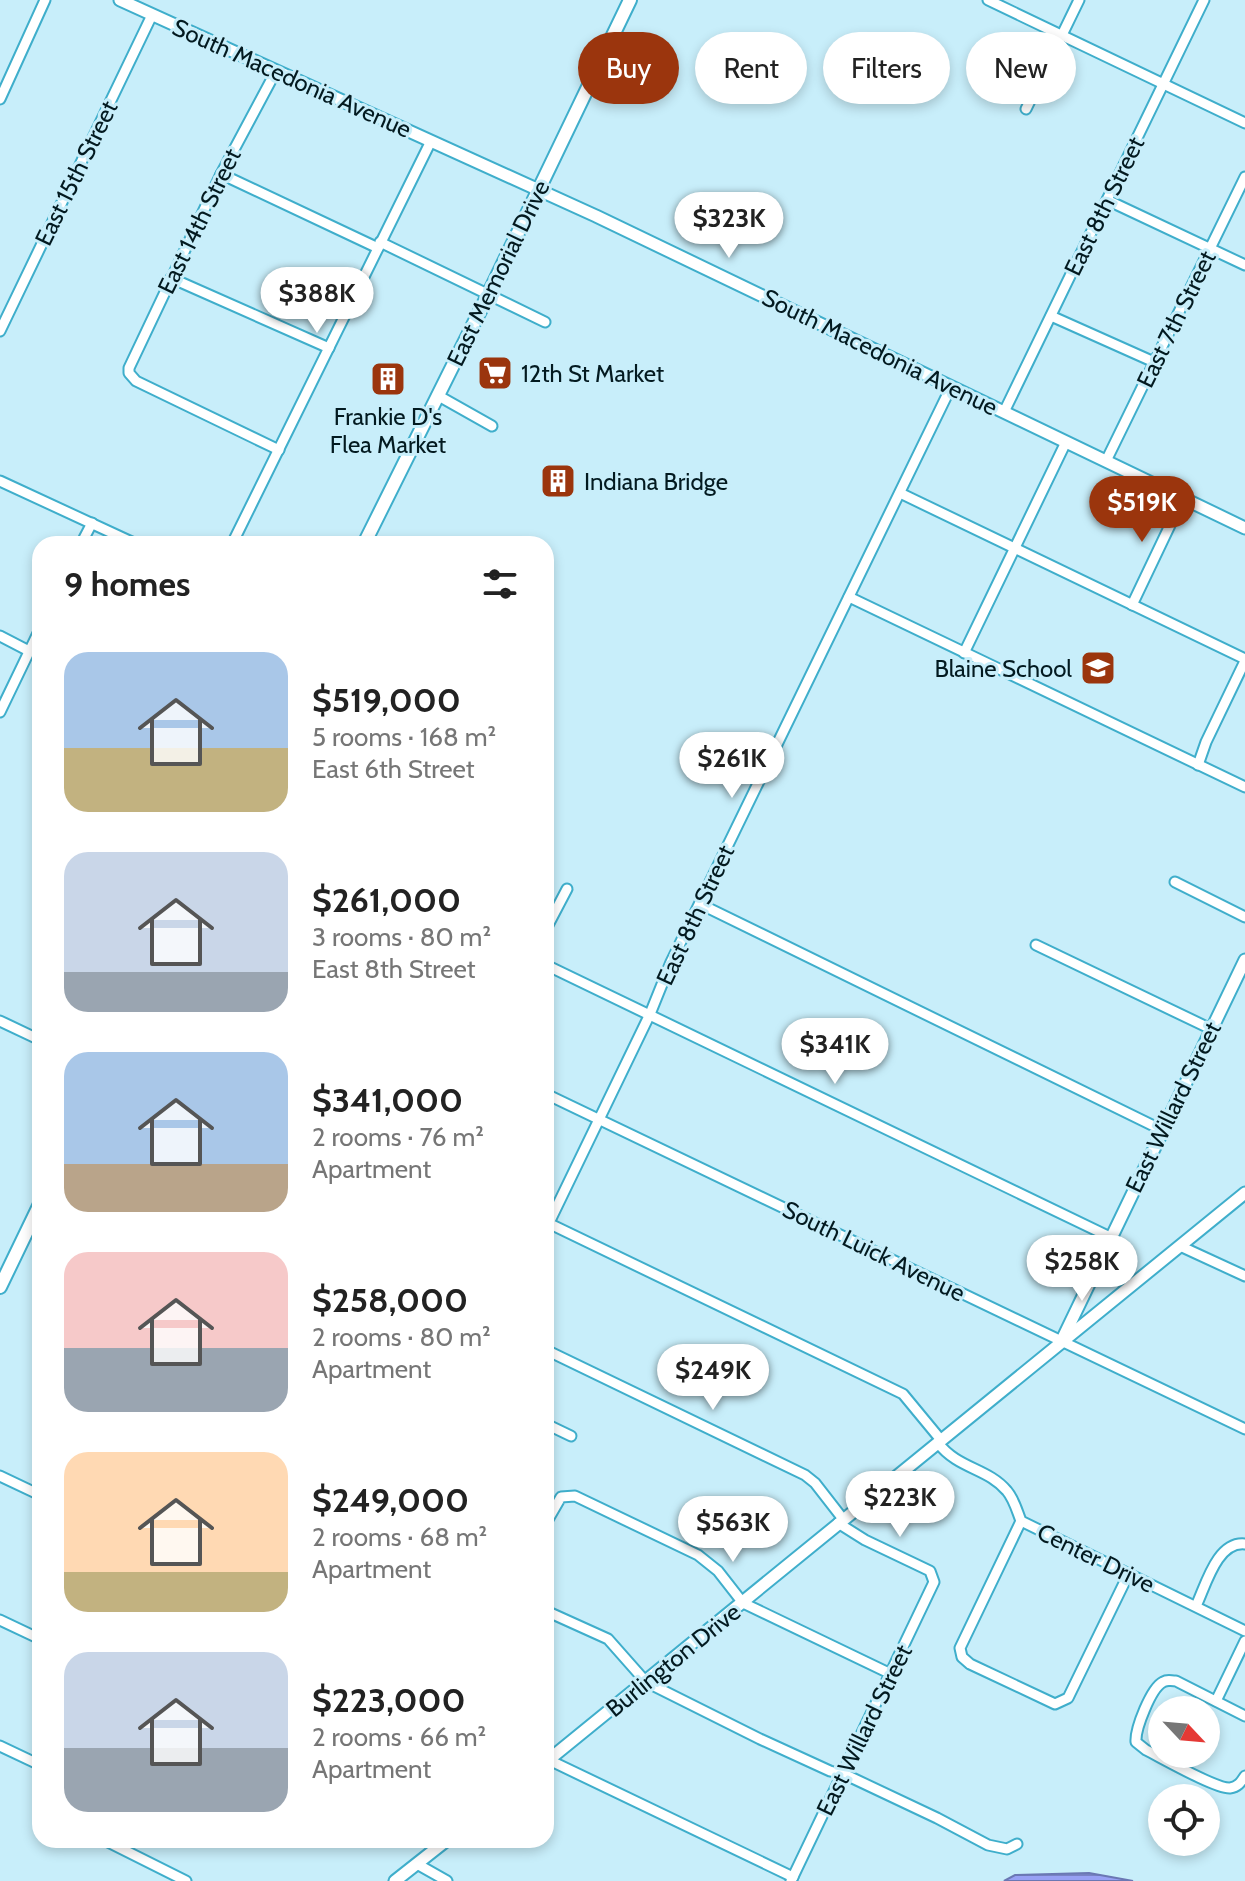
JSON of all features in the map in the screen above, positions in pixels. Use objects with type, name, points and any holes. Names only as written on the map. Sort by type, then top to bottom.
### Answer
[{"type":"main road","name":"East Memorial Drive","points":[[368,536],[630,0]]},
{"type":"main road","points":[[0,1287],[32,1221]]},
{"type":"street","points":[[0,99],[45,0]]},
{"type":"street","name":"South Macedonia Avenue","points":[[120,0],[539,191],[1245,528]]},
{"type":"street","points":[[988,0],[1056,32]]},
{"type":"street","points":[[1063,32],[1079,0]]},
{"type":"street","name":"East 8th Street","points":[[1004,412],[1204,0]]},
{"type":"street","name":"East 15th Street","points":[[0,331],[152,15]]},
{"type":"street","points":[[1076,42],[1245,123]]},
{"type":"street","name":"East 14th Street","points":[[276,71],[221,174],[130,363],[129,373],[136,381],[279,450]]},
{"type":"street","points":[[1026,109],[1028,104]]},
{"type":"street","points":[[236,536],[431,141]]},
{"type":"street","points":[[221,174],[545,322]]},
{"type":"street","name":"East 7th Street","points":[[1106,461],[1245,177]]},
{"type":"street","points":[[1107,200],[1245,265]]},
{"type":"street","points":[[171,278],[329,348]]},
{"type":"street","points":[[1051,316],[1154,362]]},
{"type":"street","name":"East 8th Street","points":[[554,1210],[951,387]]},
{"type":"street","points":[[437,395],[492,426]]},
{"type":"street","points":[[964,653],[1066,442]]},
{"type":"street","points":[[0,481],[119,536]]},
{"type":"street","points":[[900,493],[1245,660],[1198,765]]},
{"type":"street","points":[[1132,605],[1183,498]]},
{"type":"street","points":[[85,536],[92,523]]},
{"type":"street","points":[[849,597],[1245,787]]},
{"type":"street","points":[[0,636],[29,651]]},
{"type":"street","points":[[0,712],[32,645]]},
{"type":"street","points":[[1175,882],[1245,917]]},
{"type":"street","points":[[554,914],[567,889]]},
{"type":"street","points":[[700,904],[1162,1130]]},
{"type":"street","points":[[1036,945],[1211,1029]]},
{"type":"street","name":"East Willard Street","points":[[1062,1341],[1245,960]]},
{"type":"street","points":[[554,969],[1110,1237]]},
{"type":"street","points":[[0,1021],[32,1036]]},
{"type":"street","name":"South Luick Avenue","points":[[554,1098],[1245,1429]]},
{"type":"street","name":"Burlington Drive","points":[[554,1756],[1245,1193]]},
{"type":"street","name":"Center Drive","points":[[554,1227],[903,1394],[948,1457],[990,1477],[1005,1488],[1021,1521],[1245,1631]]},
{"type":"street","points":[[1180,1246],[1245,1276]]},
{"type":"street","points":[[554,1354],[810,1478],[840,1521]]},
{"type":"street","points":[[554,1428],[571,1436]]},
{"type":"street","points":[[0,1476],[32,1491]]},
{"type":"street","points":[[554,1507],[565,1495],[575,1496],[687,1548],[718,1571],[743,1603],[891,1674]]},
{"type":"street","name":"East Willard Street","points":[[792,1879],[933,1587],[933,1578],[925,1568],[865,1540],[840,1521]]},
{"type":"street","points":[[1021,1521],[960,1648],[962,1657],[970,1664],[1025,1691],[1055,1704],[1065,1701],[1129,1573]]},
{"type":"street","points":[[1196,1606],[1223,1552],[1232,1544],[1245,1544]]},
{"type":"street","points":[[554,1615],[608,1639],[646,1682],[760,1739],[937,1818],[988,1845],[1007,1849],[1017,1844]]},
{"type":"street","points":[[0,1620],[32,1635]]},
{"type":"street","points":[[1218,1696],[1245,1641]]},
{"type":"street","points":[[1154,1696],[1161,1683],[1176,1681],[1206,1696]]},
{"type":"street","points":[[1220,1703],[1245,1716]]},
{"type":"street","points":[[1148,1707],[1137,1728],[1136,1742],[1148,1751]]},
{"type":"street","points":[[0,1746],[32,1761]]},
{"type":"street","points":[[554,1764],[792,1879]]},
{"type":"street","points":[[1182,1768],[1218,1786],[1234,1787],[1245,1776]]},
{"type":"street","points":[[120,1848],[186,1881]]},
{"type":"street","points":[[395,1881],[437,1848]]},
{"type":"street","points":[[417,1864],[447,1881]]},
{"type":"water","points":[[1089,1873],[1133,1881],[1004,1881],[1015,1875]]},
{"type":"place","name":"12th St Market","points":[[495,373]]},
{"type":"place","name":"Frankie D's Flea Market","points":[[388,379]]},
{"type":"place","name":"Indiana Bridge","points":[[558,481]]},
{"type":"place","name":"Blaine School","points":[[1098,668]]}]
